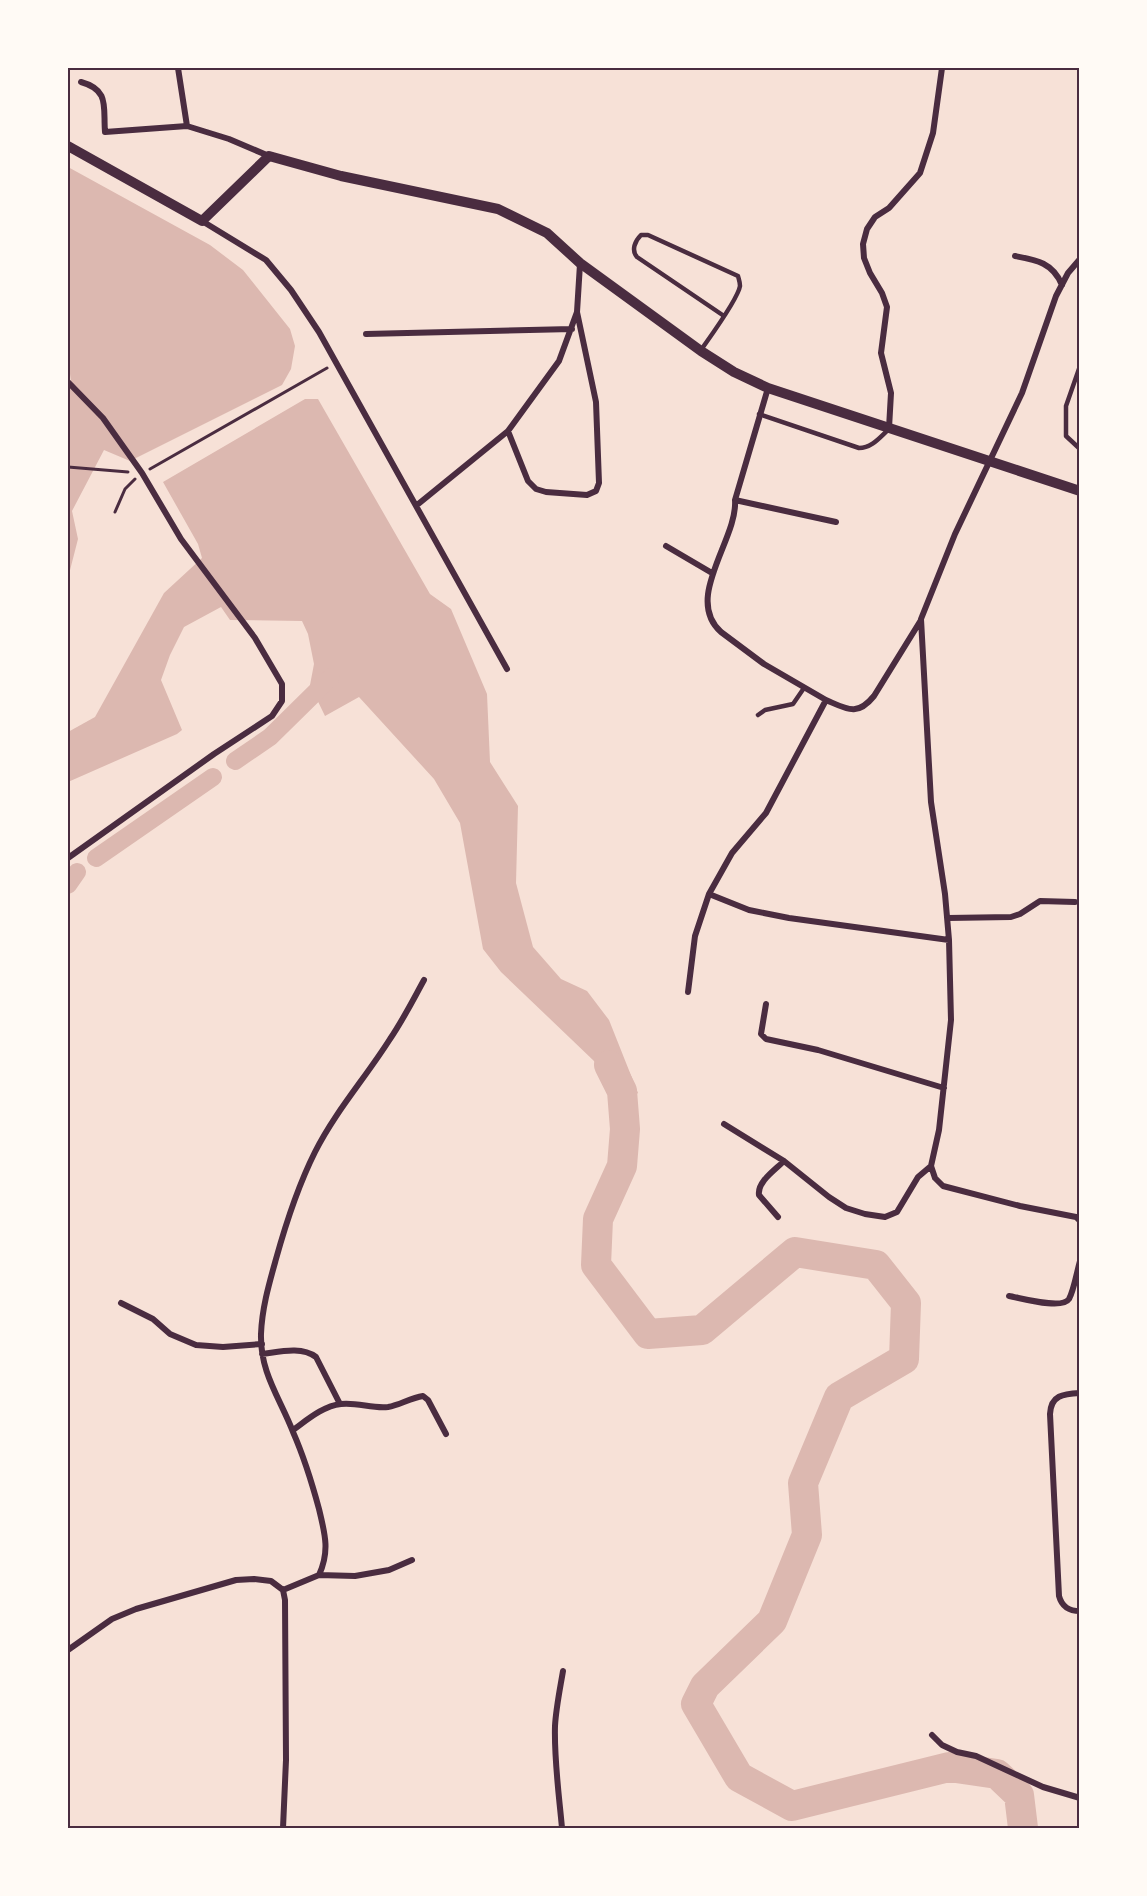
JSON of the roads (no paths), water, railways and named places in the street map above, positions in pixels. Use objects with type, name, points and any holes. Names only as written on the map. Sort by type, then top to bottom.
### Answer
[{"type":"street","points":[[178,68],[187,126]]},
{"type":"street","points":[[889,429],[891,393],[881,353],[886,307],[882,292],[864,258],[863,244],[867,229],[875,217],[888,208],[920,173],[933,133],[942,68]]},
{"type":"street","points":[[81,82],[97,88],[102,95],[105,132],[187,126],[229,139],[269,156],[341,176],[498,209],[547,233],[580,263],[701,351],[734,372],[768,388],[1080,491]]},
{"type":"street","points":[[68,146],[202,221],[266,260],[291,290],[337,363],[507,669]]},
{"type":"street","points":[[202,221],[269,156]]},
{"type":"street","points":[[1015,256],[1032,259],[1047,266],[1058,274],[1062,285]]},
{"type":"street","points":[[768,388],[735,500],[736,510],[733,520],[712,573],[708,609],[714,627],[764,664],[825,700],[847,709],[859,710],[867,705],[874,696],[921,619],[955,534],[1022,393],[1062,285],[1068,273],[1080,259]]},
{"type":"street","points":[[508,431],[528,481],[536,489],[586,495],[596,491],[599,483],[596,402],[578,312],[580,263]]},
{"type":"street","points":[[417,505],[508,431],[559,361],[578,312]]},
{"type":"street","points":[[366,334],[572,329]]},
{"type":"street","points":[[68,382],[103,418],[142,473],[181,539],[255,638],[282,684],[282,701],[272,716],[214,754],[68,858]]},
{"type":"street","points":[[735,500],[836,522]]},
{"type":"street","points":[[666,546],[712,573]]},
{"type":"street","points":[[921,619],[931,802],[948,918],[951,1020],[939,1130],[931,1166],[935,1178],[943,1186],[1020,1206],[1076,1217],[1080,1221]]},
{"type":"street","points":[[688,992],[695,936],[709,894],[732,853],[766,813],[825,700]]},
{"type":"street","points":[[709,894],[749,909],[789,918],[949,940]]},
{"type":"street","points":[[948,918],[1011,917],[1040,901],[1075,902]]},
{"type":"street","points":[[319,1575],[325,1562],[327,1548],[324,1529],[311,1479],[293,1430],[270,1383],[262,1354],[263,1313],[282,1239],[315,1152],[347,1101],[391,1039],[424,980]]},
{"type":"street","points":[[766,1004],[761,1034],[766,1039],[818,1050],[944,1088]]},
{"type":"street","points":[[724,1124],[784,1161],[846,1208],[865,1214],[885,1217],[897,1212],[918,1177],[931,1166]]},
{"type":"street","points":[[778,1217],[758,1191],[760,1185],[784,1161]]},
{"type":"street","points":[[1009,1296],[1055,1305],[1064,1304],[1069,1298],[1080,1261]]},
{"type":"street","points":[[121,1303],[153,1319],[170,1334],[196,1345],[223,1347],[262,1344]]},
{"type":"street","points":[[262,1354],[309,1352],[316,1357],[340,1404]]},
{"type":"street","points":[[1080,1393],[1057,1396],[1052,1401],[1050,1414],[1059,1596],[1064,1607],[1080,1611]]},
{"type":"street","points":[[293,1430],[314,1414],[340,1404],[386,1407],[423,1396],[428,1400],[446,1434]]},
{"type":"street","points":[[283,1590],[319,1575],[355,1576],[389,1570],[412,1560]]},
{"type":"street","points":[[68,1650],[112,1619],[128,1612],[236,1580],[271,1581],[283,1590],[285,1600],[286,1760],[283,1828]]},
{"type":"street","points":[[562,1828],[555,1727],[563,1671]]},
{"type":"street","points":[[932,1735],[942,1745],[957,1752],[976,1756],[1043,1787],[1080,1798]]},
{"type":"lane","points":[[701,351],[724,316],[738,291],[740,284],[738,276],[648,236],[641,235],[638,238],[634,248],[637,257],[724,316]]},
{"type":"lane","points":[[1080,366],[1066,406],[1066,436],[1080,449]]},
{"type":"lane","points":[[759,414],[859,448],[872,445],[889,429]]},
{"type":"lane","points":[[758,715],[765,710],[793,704],[804,688]]},
{"type":"waterway","points":[[235,761],[270,737],[331,677]]},
{"type":"waterway","points":[[96,858],[213,777]]},
{"type":"waterway","points":[[68,885],[77,872]]},
{"type":"waterway","points":[[609,1065],[622,1091],[625,1129],[622,1166],[598,1219],[596,1265],[648,1334],[702,1330],[795,1252],[876,1265],[906,1303],[904,1359],[839,1397],[803,1483],[807,1535],[772,1621],[705,1686],[696,1704],[739,1777],[792,1806],[949,1767],[997,1774],[1019,1795],[1023,1828]]}]
